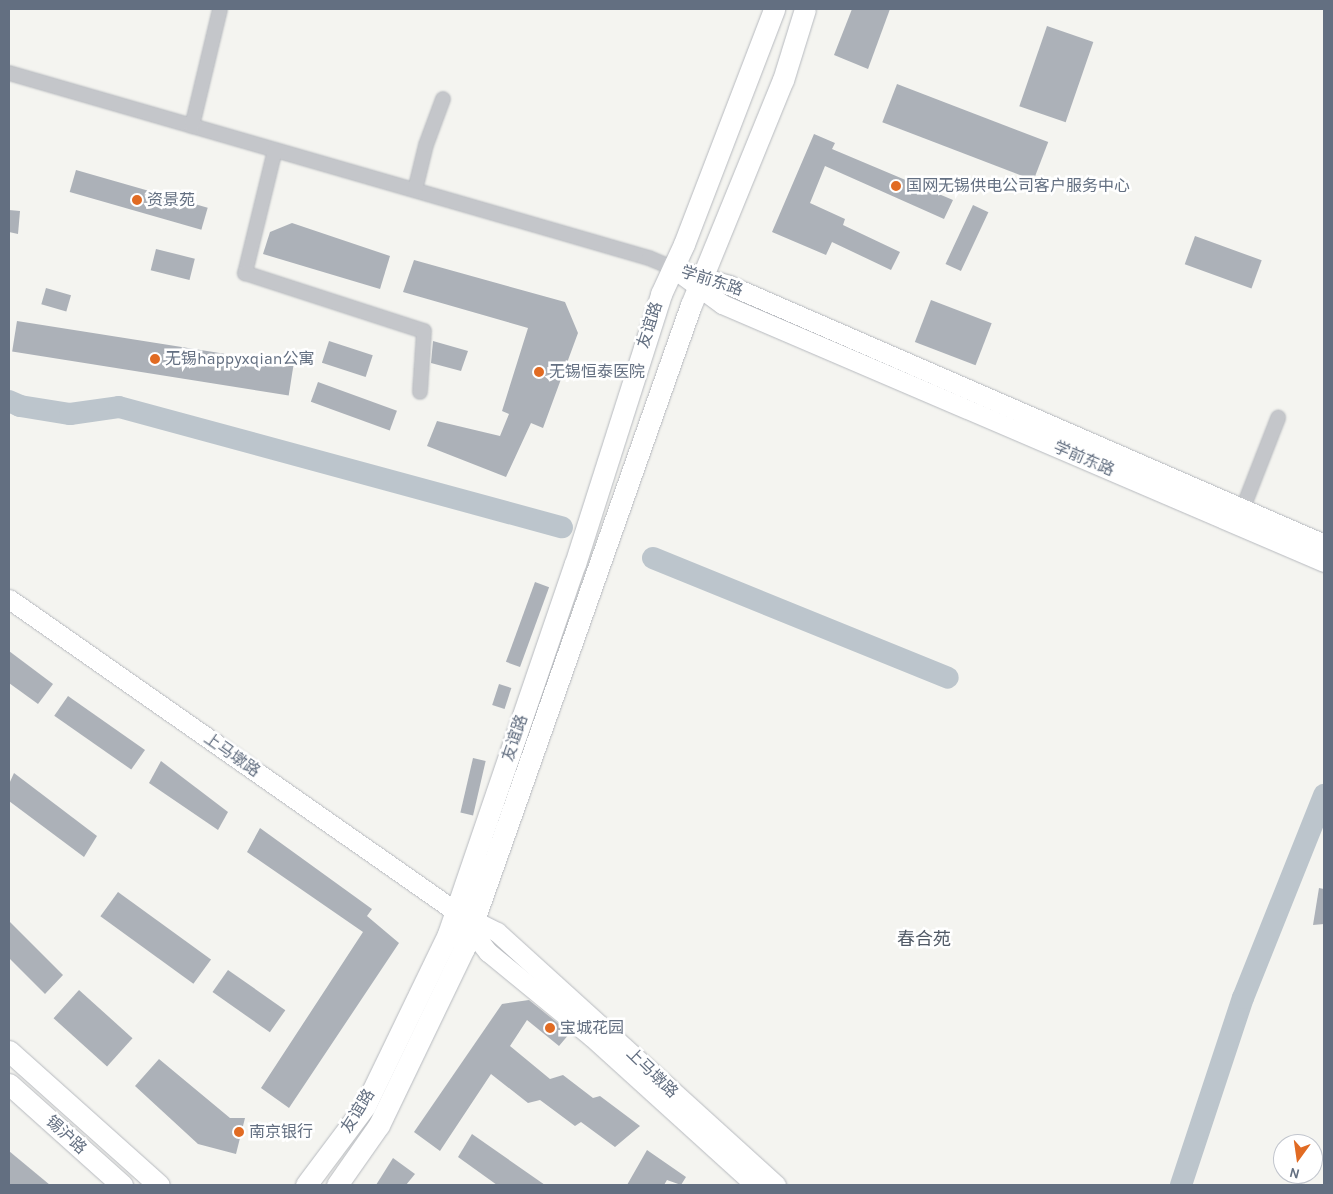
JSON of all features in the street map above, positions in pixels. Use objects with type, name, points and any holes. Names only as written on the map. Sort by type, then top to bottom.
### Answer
[{"type":"main road","name":"友谊路","points":[[306,1185],[364,1106],[448,934],[575,564],[660,294],[673,268],[774,9]]},
{"type":"main road","name":"友谊路","points":[[337,1185],[379,1125],[414,1058],[473,926],[616,514],[701,282],[783,80],[805,9]]},
{"type":"main road","name":"学前东路","points":[[673,268],[701,282],[722,304],[1324,562]]},
{"type":"main road","name":"学前东路","points":[[701,282],[729,285],[1324,544]]},
{"type":"main road","name":"上马墩路","points":[[9,599],[456,910],[473,926],[488,952],[592,1037],[754,1185]]},
{"type":"main road","name":"上马墩路","points":[[473,926],[497,932],[564,991],[711,1130],[776,1185]]},
{"type":"main road","points":[[9,1051],[159,1185]]},
{"type":"main road","name":"锡沪路","points":[[9,1084],[122,1185]]},
{"type":"street","points":[[192,126],[220,9]]},
{"type":"street","points":[[9,73],[649,258],[673,268]]},
{"type":"street","points":[[415,190],[426,145],[443,99]]},
{"type":"street","points":[[276,150],[245,273],[424,331],[420,392]]},
{"type":"street","points":[[1243,508],[1278,418]]},
{"type":"building","points":[[852,9],[890,9],[868,69],[834,55]]},
{"type":"building","points":[[1047,26],[1093,42],[1066,122],[1019,106]]},
{"type":"building","points":[[897,84],[1048,142],[1034,180],[882,122]]},
{"type":"building","points":[[814,134],[835,143],[832,149],[953,200],[944,219],[825,166],[810,203],[845,219],[843,225],[900,252],[891,270],[832,242],[826,255],[772,232]]},
{"type":"building","name":"资景苑","points":[[76,170],[208,208],[201,230],[70,192]]},
{"type":"building","points":[[973,205],[988,212],[961,271],[946,264]]},
{"type":"building","points":[[9,210],[20,211],[18,234],[9,232]]},
{"type":"building","points":[[292,223],[390,256],[380,289],[263,254],[270,232]]},
{"type":"building","points":[[1195,236],[1262,260],[1251,288],[1185,264]]},
{"type":"building","points":[[156,249],[195,259],[189,280],[151,270]]},
{"type":"building","name":"无锡恒泰医院","points":[[414,260],[565,302],[578,333],[543,428],[531,423],[506,477],[427,446],[437,421],[500,436],[509,414],[502,411],[528,328],[403,292]]},
{"type":"building","points":[[46,288],[71,295],[66,312],[41,304]]},
{"type":"building","points":[[931,300],[992,323],[976,365],[915,342]]},
{"type":"building","name":"无锡happyxqian公寓","points":[[17,321],[294,365],[289,395],[12,352]]},
{"type":"building","points":[[329,341],[373,355],[366,377],[322,363]]},
{"type":"building","points":[[433,341],[468,351],[461,371],[431,363]]},
{"type":"building","name":"无锡happyxqian公寓","points":[[318,382],[397,411],[390,430],[311,402]]},
{"type":"building","points":[[535,582],[549,587],[520,667],[506,662]]},
{"type":"building","points":[[9,651],[53,684],[38,704],[9,683]]},
{"type":"building","points":[[499,684],[511,688],[505,709],[492,705]]},
{"type":"building","points":[[68,696],[145,750],[131,770],[54,716]]},
{"type":"building","points":[[473,758],[486,761],[473,815],[460,813]]},
{"type":"building","points":[[161,761],[228,812],[218,830],[149,783]]},
{"type":"building","points":[[14,773],[97,836],[84,857],[9,801],[9,784]]},
{"type":"building","points":[[260,828],[372,909],[367,916],[399,943],[289,1108],[261,1088],[363,932],[247,852]]},
{"type":"building","points":[[1319,888],[1324,889],[1324,924],[1313,925]]},
{"type":"building","points":[[118,892],[211,960],[193,984],[100,916]]},
{"type":"building","points":[[9,921],[63,975],[45,994],[9,958]]},
{"type":"building","points":[[228,970],[285,1010],[270,1032],[213,992]]},
{"type":"building","points":[[79,990],[133,1038],[107,1066],[54,1018]]},
{"type":"building","points":[[529,1000],[570,1033],[559,1046],[527,1020],[510,1046],[550,1079],[563,1075],[593,1098],[600,1096],[640,1126],[615,1147],[581,1122],[575,1126],[540,1100],[528,1103],[491,1074],[440,1151],[414,1132],[502,1004]]},
{"type":"building","points":[[159,1059],[230,1118],[245,1118],[236,1154],[198,1144],[135,1086]]},
{"type":"building","points":[[472,1134],[545,1185],[497,1185],[458,1157]]},
{"type":"building","points":[[647,1150],[686,1177],[681,1185],[667,1180],[664,1185],[627,1185]]},
{"type":"building","points":[[9,1151],[50,1185],[9,1185]]},
{"type":"building","points":[[393,1158],[415,1174],[406,1185],[376,1185]]},
{"type":"waterway","points":[[9,401],[20,406],[70,414],[119,407],[562,527]]},
{"type":"waterway","points":[[653,558],[948,678]]},
{"type":"waterway","points":[[1181,1185],[1243,998],[1324,795]]},
{"type":"place","name":"国网无锡供电公司客户服务中心","points":[[896,186]]},
{"type":"place","name":"资景苑","points":[[137,200]]},
{"type":"place","name":"无锡happyxqian公寓","points":[[155,359]]},
{"type":"place","name":"无锡恒泰医院","points":[[539,372]]},
{"type":"place","name":"宝城花园","points":[[550,1028]]},
{"type":"place","name":"南京银行","points":[[239,1132]]},
{"type":"district","name":"春合苑","points":[[924,939]]}]
